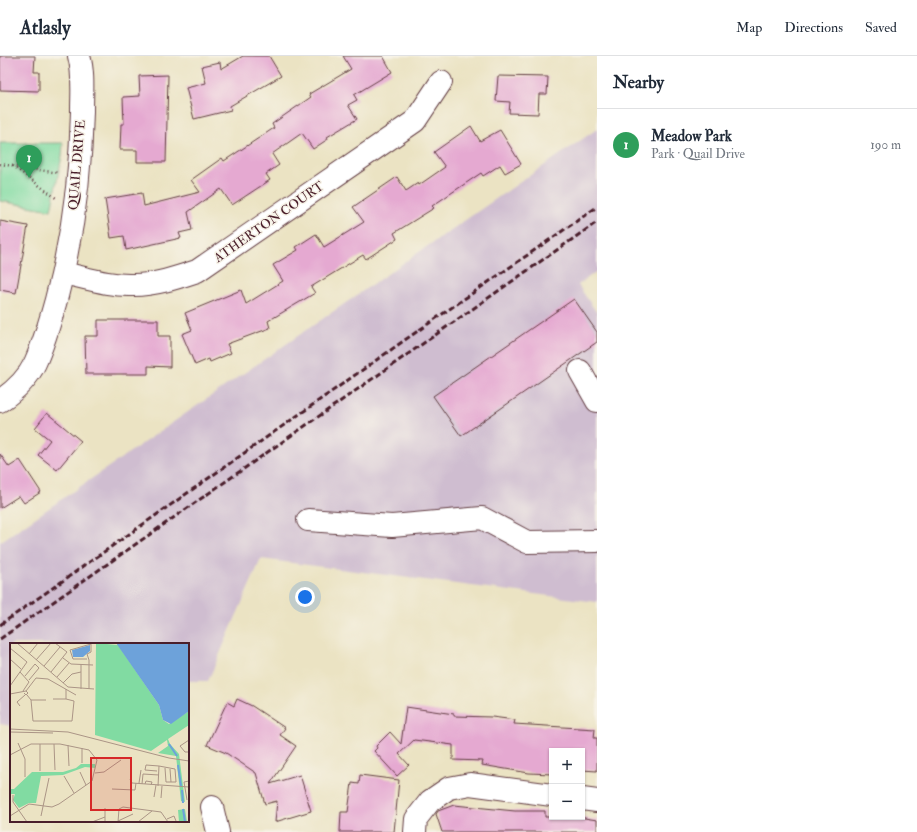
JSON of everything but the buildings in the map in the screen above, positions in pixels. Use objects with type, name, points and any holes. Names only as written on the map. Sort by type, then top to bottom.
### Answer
[{"type":"street","name":"QUAIL DRIVE","points":[[0,401],[11,393],[34,365],[47,334],[63,273],[72,226],[81,142],[84,57]]},
{"type":"street","name":"ATHERTON COURT","points":[[63,273],[98,281],[133,286],[168,280],[196,271],[415,121],[441,82]]},
{"type":"street","points":[[580,371],[597,400]]},
{"type":"street","points":[[308,520],[392,526],[482,518],[526,542],[597,541]]},
{"type":"street","points":[[415,832],[416,819],[425,807],[430,801],[449,788],[470,784],[549,795]]},
{"type":"street","points":[[585,799],[597,801]]},
{"type":"street","points":[[212,807],[218,832]]},
{"type":"path","points":[[0,164],[61,173]]},
{"type":"path","points":[[13,166],[56,198]]},
{"type":"shaded area","points":[[597,129],[597,271],[578,285],[597,313],[597,602],[261,559],[208,681],[189,681],[189,643],[10,643],[10,726],[0,724],[0,542]]},
{"type":"green space","points":[[0,143],[63,143],[62,156],[51,210],[0,201]]},
{"type":"railway","points":[[0,625],[412,335],[597,207]]},
{"type":"railway","points":[[0,639],[597,222]]},
{"type":"place","name":"Meadow Park","points":[[29,178]]}]
